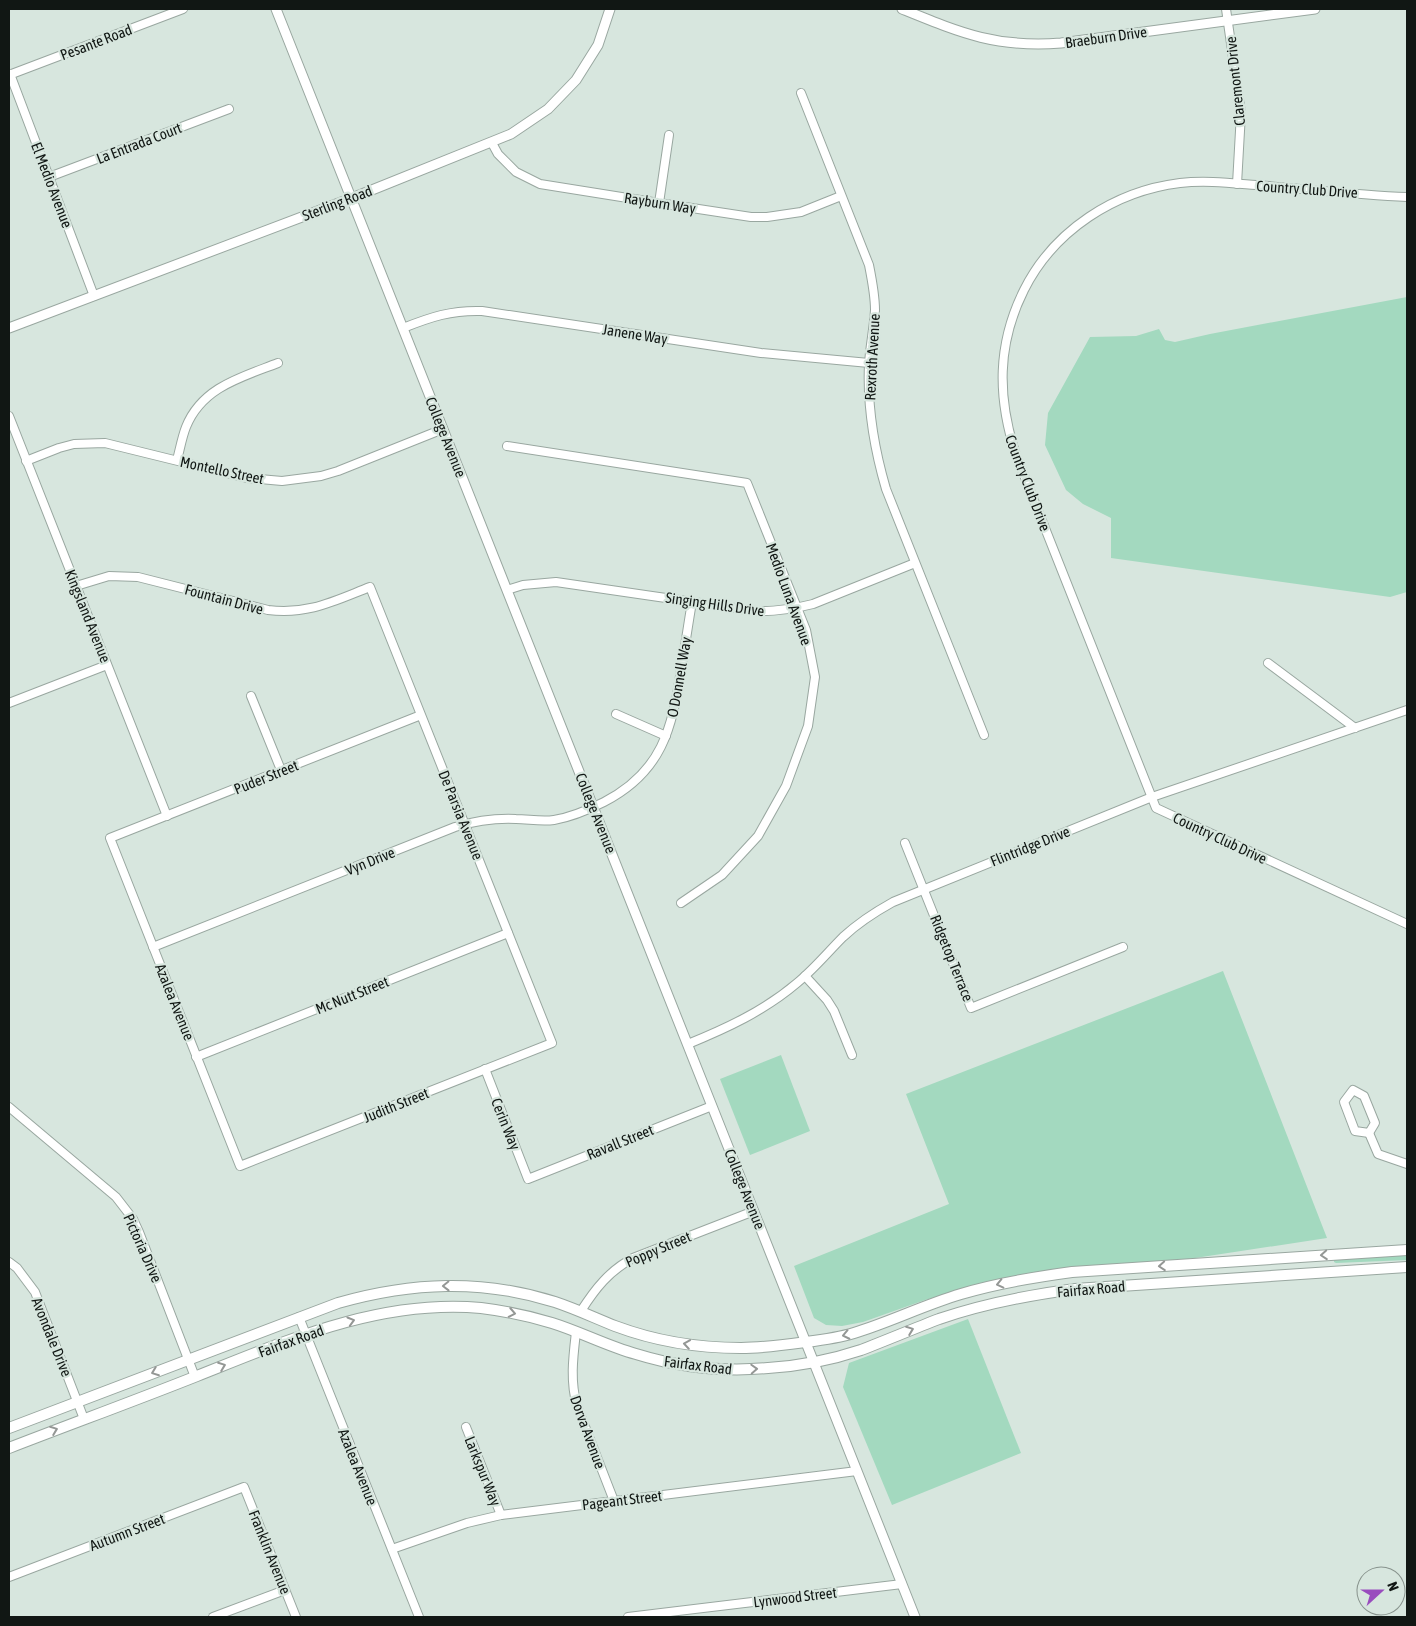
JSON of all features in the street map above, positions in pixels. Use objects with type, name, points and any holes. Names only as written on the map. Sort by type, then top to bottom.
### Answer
[{"type":"main road","name":"Fairfax Road","points":[[9,1428],[338,1302],[368,1294],[399,1289],[429,1286],[466,1286],[507,1291],[581,1311],[639,1334],[694,1346],[743,1348],[805,1342],[854,1334],[961,1294],[1032,1277],[1072,1272],[1407,1250]]},
{"type":"main road","points":[[1329,1272],[1342,1258],[1374,1256],[1383,1252]]},
{"type":"main road","name":"Fairfax Road","points":[[9,1448],[304,1334],[376,1314],[432,1307],[459,1307],[506,1312],[552,1323],[636,1355],[693,1367],[745,1370],[813,1362],[860,1350],[967,1310],[1035,1294],[1085,1288],[1407,1267]]},
{"type":"street","name":"Pesante Road","points":[[9,74],[183,9]]},
{"type":"street","name":"College Avenue","points":[[276,9],[915,1617]]},
{"type":"street","name":"Sterling Road","points":[[9,328],[352,198],[511,134],[531,122],[563,95],[588,63],[598,44],[610,9]]},
{"type":"street","name":"Braeburn Drive","points":[[902,9],[963,33],[1000,42],[1020,44],[1061,43],[1315,9]]},
{"type":"street","name":"Claremont Drive","points":[[1226,9],[1241,113],[1237,184]]},
{"type":"street","name":"El Medio Avenue","points":[[9,74],[94,296]]},
{"type":"street","name":"Rexroth Avenue","points":[[801,93],[869,265],[874,312],[869,363],[871,421],[878,461],[886,489],[984,735]]},
{"type":"street","name":"La Entrada Court","points":[[49,177],[229,109]]},
{"type":"street","points":[[659,203],[669,135]]},
{"type":"street","name":"Rayburn Way","points":[[492,143],[498,154],[516,172],[540,184],[751,217],[767,217],[801,212],[842,196]]},
{"type":"street","name":"Country Club Drive","points":[[1407,197],[1203,182],[1162,186],[1122,198],[1086,219],[1069,232],[1052,249],[1028,283],[1012,318],[1002,372],[1004,407],[1014,448],[1156,808],[1407,924]]},
{"type":"street","name":"Janene Way","points":[[403,328],[449,312],[482,311],[761,353],[869,363]]},
{"type":"street","points":[[177,460],[192,414],[208,395],[230,382],[278,363]]},
{"type":"street","name":"Kingsland Avenue","points":[[9,416],[167,816]]},
{"type":"street","name":"Montello Street","points":[[26,460],[59,448],[89,443],[120,446],[247,478],[282,481],[300,480],[338,471],[443,429]]},
{"type":"street","name":"Medio Luna Avenue","points":[[507,446],[747,483],[806,630],[815,677],[808,726],[786,786],[758,836],[722,875],[681,903]]},
{"type":"street","name":"Singing Hills Drive","points":[[507,590],[523,585],[556,582],[772,612],[797,608],[915,563]]},
{"type":"street","name":"Fountain Drive","points":[[76,586],[109,576],[138,576],[268,610],[284,612],[311,609],[370,587]]},
{"type":"street","name":"De Parsia Avenue","points":[[370,587],[552,1043]]},
{"type":"street","name":"O Donnell Way","points":[[594,808],[612,798],[638,778],[649,765],[666,736],[675,710],[692,602]]},
{"type":"street","points":[[1268,663],[1355,728]]},
{"type":"street","points":[[9,703],[107,665]]},
{"type":"street","points":[[251,696],[281,770]]},
{"type":"street","name":"Flintridge Drive","points":[[688,1044],[727,1028],[774,1001],[805,976],[858,924],[893,902],[1152,797],[1407,710]]},
{"type":"street","points":[[616,714],[666,736]]},
{"type":"street","name":"Puder Street","points":[[110,838],[421,715]]},
{"type":"street","name":"Vyn Drive","points":[[153,947],[465,824],[500,819],[551,820],[565,818],[594,808]]},
{"type":"street","name":"Azalea Avenue","points":[[110,838],[240,1166]]},
{"type":"street","name":"Ridgetop Terrace","points":[[905,843],[972,1008],[1122,947]]},
{"type":"street","name":"Mc Nutt Street","points":[[196,1057],[508,933]]},
{"type":"street","points":[[805,976],[827,1000],[834,1011],[852,1055]]},
{"type":"street","name":"Judith Street","points":[[240,1166],[552,1043]]},
{"type":"street","name":"Cerin Way","points":[[485,1069],[528,1179]]},
{"type":"street","points":[[1353,1090],[1364,1096],[1375,1123],[1369,1133],[1355,1131],[1344,1102],[1353,1090]]},
{"type":"street","name":"Ravall Street","points":[[528,1179],[712,1106]]},
{"type":"street","name":"Pictoria Drive","points":[[9,1107],[116,1197],[125,1208],[139,1232],[194,1377]]},
{"type":"street","points":[[1369,1133],[1378,1154],[1407,1164]]},
{"type":"street","name":"Poppy Street","points":[[581,1311],[599,1284],[620,1265],[633,1258],[754,1211]]},
{"type":"street","name":"Avondale Drive","points":[[9,1262],[17,1268],[35,1292],[84,1419]]},
{"type":"street","name":"Azalea Avenue","points":[[299,1317],[304,1334],[419,1617]]},
{"type":"street","name":"Dorva Avenue","points":[[576,1332],[572,1380],[573,1394],[576,1406],[614,1500]]},
{"type":"street","name":"Larkspur Way","points":[[466,1427],[501,1515]]},
{"type":"street","name":"Pageant Street","points":[[392,1549],[467,1522],[501,1515],[857,1471]]},
{"type":"street","name":"Autumn Street","points":[[9,1577],[244,1488]]},
{"type":"street","name":"Franklin Avenue","points":[[244,1488],[296,1617]]},
{"type":"street","name":"Lynwood Street","points":[[628,1617],[902,1584]]},
{"type":"street","points":[[213,1617],[285,1590]]},
{"type":"green space","points":[[1407,297],[1407,592],[1390,597],[1111,558],[1111,518],[1083,504],[1066,490],[1045,445],[1048,413],[1090,337],[1136,336],[1159,329],[1165,340],[1175,342]]},
{"type":"green space","points":[[1223,971],[1327,1238],[1169,1262],[1051,1272],[1000,1279],[925,1300],[863,1322],[842,1326],[826,1325],[814,1318],[794,1266],[949,1204],[906,1094]]},
{"type":"green space","points":[[781,1055],[810,1131],[750,1155],[720,1079]]},
{"type":"green space","points":[[1407,1254],[1407,1260],[1334,1262],[1334,1259]]},
{"type":"green space","points":[[968,1319],[1021,1453],[892,1505],[843,1387],[849,1363]]}]
